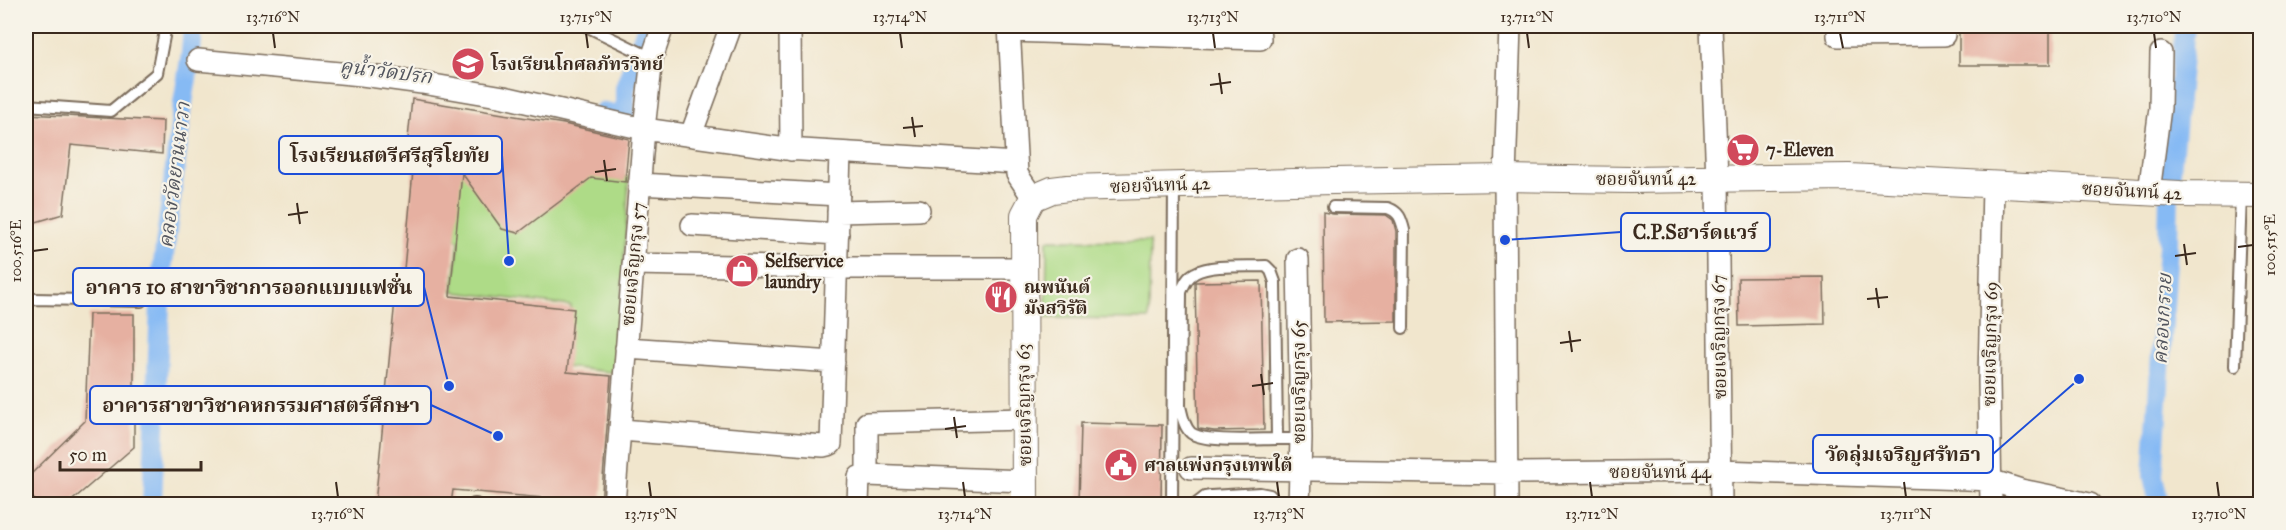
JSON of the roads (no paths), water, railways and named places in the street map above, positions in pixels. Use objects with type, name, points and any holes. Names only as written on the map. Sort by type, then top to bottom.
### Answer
[{"type":"street","name":"ซอยเจริญกรุง 57","points":[[614,504],[644,129],[644,54],[663,26]]},
{"type":"street","points":[[691,135],[730,26]]},
{"type":"street","points":[[790,26],[791,150]]},
{"type":"street","points":[[1033,198],[1017,174],[1009,28],[1260,39],[1259,26]]},
{"type":"street","points":[[1507,504],[1505,178],[1510,26]]},
{"type":"street","name":"ซอยเจริญกรุง 67","points":[[1711,26],[1717,179],[1721,504]]},
{"type":"street","points":[[1838,26],[1838,36],[1944,31]]},
{"type":"street","points":[[2151,192],[2160,108],[2161,53]]},
{"type":"street","points":[[198,60],[422,83],[504,98],[644,129],[791,150],[1016,163]]},
{"type":"street","points":[[621,430],[823,446],[831,444],[840,268],[838,203],[840,153]]},
{"type":"street","name":"ซอยจันทน์ 42","points":[[1033,198],[1052,190],[1068,188],[1174,184],[1333,197],[1505,178],[1849,177],[2180,194],[2251,195]]},
{"type":"street","points":[[639,184],[919,210]]},
{"type":"street","name":"ซอยเจริญกรุง 69","points":[[1991,504],[1989,381],[1993,184]]},
{"type":"street","name":"ซอยเจริญกรุง 63","points":[[1025,493],[1024,215],[1033,198]]},
{"type":"street","points":[[692,225],[838,234]]},
{"type":"street","name":"ซอยเจริญกรุง 65","points":[[1298,259],[1299,504]]},
{"type":"street","points":[[633,264],[840,268],[1023,268]]},
{"type":"street","points":[[626,348],[834,362]]},
{"type":"street","points":[[867,475],[867,423],[1024,419]]},
{"type":"street","name":"ซอยจันทน์ 44","points":[[1191,468],[1507,473],[1721,471],[1990,480],[2021,490],[2090,504]]},
{"type":"street","points":[[858,504],[859,477],[867,475],[1025,493]]},
{"type":"lane","points":[[26,105],[111,111],[157,73],[166,26]]},
{"type":"lane","points":[[586,26],[603,29],[644,54]]},
{"type":"lane","points":[[1172,504],[1174,184]]},
{"type":"lane","points":[[2235,366],[2251,195]]},
{"type":"lane","points":[[1333,197],[1388,208],[1396,211],[1401,219],[1404,230],[1403,328]]},
{"type":"lane","points":[[1277,439],[1275,282],[1271,271],[1266,266],[1208,269],[1194,274],[1187,280],[1180,292],[1180,406],[1183,419],[1190,432],[1203,438],[1277,439],[1300,439]]},
{"type":"lane","points":[[26,301],[33,299],[141,300]]},
{"type":"lane","points":[[1196,504],[1205,497],[1260,493],[1270,495],[1276,504]]},
{"type":"waterway","name":"คลองวัดยานนาวา","points":[[152,504],[161,279],[193,26]]},
{"type":"waterway","name":"คูน้ำวัดปรก","points":[[603,112],[625,117],[625,88],[647,26]]},
{"type":"waterway","name":"คลองกรวย","points":[[2159,504],[2153,476],[2168,246],[2169,191],[2185,26]]},
{"type":"place","name":"โรงเรียนโกศลภัทรวิทย์","points":[[468,64]]},
{"type":"place","name":"7-Eleven","points":[[1743,150]]},
{"type":"place","name":"C.P.Sฮาร์ดแวร์","points":[[1505,240]]},
{"type":"place","name":"โรงเรียนสตรีศรีสุริโยทัย","points":[[509,261]]},
{"type":"place","name":"Selfservice laundry","points":[[742,271]]},
{"type":"place","name":"ณพนันต์ มังสวิรัติ","points":[[1001,297]]},
{"type":"place","name":"วัดลุ่มเจริญศรัทธา","points":[[2079,379]]},
{"type":"place","name":"อาคาร 10 สาขาวิชาการออกแบบแฟชั่น","points":[[449,386]]},
{"type":"place","name":"อาคารสาขาวิชาคหกรรมศาสตร์ศึกษา","points":[[498,436]]},
{"type":"place","name":"ศาลแพ่งกรุงเทพใต้","points":[[1121,465]]}]
